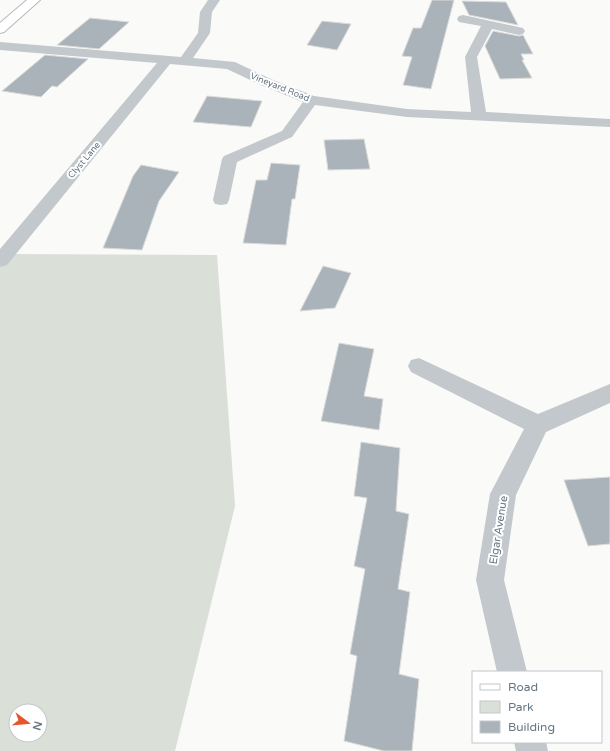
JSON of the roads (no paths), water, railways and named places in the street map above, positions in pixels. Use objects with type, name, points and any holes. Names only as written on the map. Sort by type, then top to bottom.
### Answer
[{"type":"main road","points":[[0,29],[34,0]]},
{"type":"street","points":[[185,61],[204,33],[206,12],[214,0]]},
{"type":"street","points":[[463,19],[519,31]]},
{"type":"street","points":[[480,116],[471,57],[488,24]]},
{"type":"street","points":[[204,33],[230,65]]},
{"type":"street","name":"Vineyard Road","points":[[0,46],[230,65],[268,83],[311,100],[407,113],[610,124]]},
{"type":"street","name":"Clyst Lane","points":[[0,261],[167,59]]},
{"type":"street","points":[[221,200],[230,159],[287,134],[311,100]]},
{"type":"street","points":[[419,366],[538,425],[610,393]]},
{"type":"street","name":"Elgar Avenue","points":[[512,671],[490,580],[503,494],[538,425]]}]
